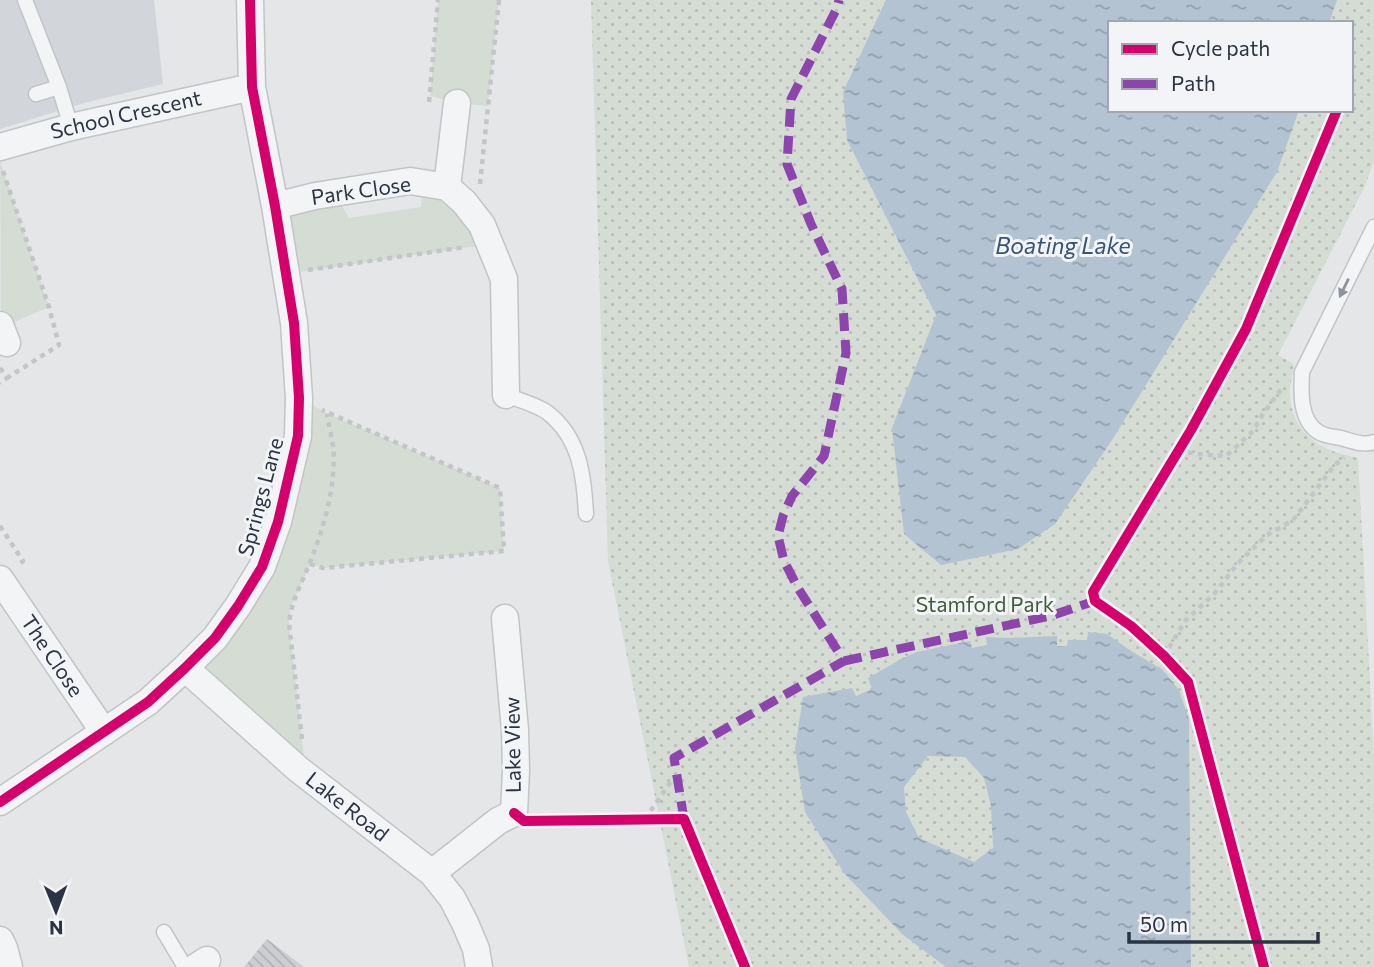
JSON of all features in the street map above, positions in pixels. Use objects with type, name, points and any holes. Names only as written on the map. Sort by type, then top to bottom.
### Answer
[{"type":"street","name":"Springs Lane","points":[[0,802],[148,702],[215,638],[262,567],[278,522],[298,436],[299,398],[294,323],[252,87],[250,0]]},
{"type":"street","name":"School Crescent","points":[[2,146],[71,127],[252,87]]},
{"type":"street","points":[[457,103],[447,187],[464,202],[482,225],[504,279],[506,395]]},
{"type":"street","name":"Park Close","points":[[275,206],[316,196],[411,181],[447,187]]},
{"type":"street","name":"The Close","points":[[0,579],[104,732]]},
{"type":"street","name":"Lake View","points":[[432,873],[498,821],[514,813],[515,730],[505,618]]},
{"type":"street","name":"Lake Road","points":[[185,668],[298,769],[432,873],[452,898],[465,923],[476,949],[479,967]]},
{"type":"street","points":[[0,940],[9,967]]},
{"type":"lane","points":[[25,0],[71,127]]},
{"type":"lane","points":[[36,94],[59,88]]},
{"type":"lane","points":[[1367,443],[1318,432],[1307,420],[1300,398],[1302,372],[1374,227]]},
{"type":"lane","points":[[506,395],[546,411],[564,430],[576,450],[584,477],[586,514]]},
{"type":"lane","points":[[164,932],[196,965]]},
{"type":"path","points":[[428,110],[438,0]]},
{"type":"path","points":[[477,218],[499,0]]},
{"type":"path","points":[[0,383],[59,345],[1,164],[2,146]]},
{"type":"path","points":[[286,274],[491,246]]},
{"type":"path","points":[[0,368],[7,378]]},
{"type":"path","points":[[1171,463],[1182,446],[1206,455],[1226,456],[1253,431],[1283,386],[1302,372]]},
{"type":"path","points":[[299,398],[327,413],[500,488],[504,551],[323,568],[310,564]]},
{"type":"path","points":[[298,769],[304,757],[289,623],[291,607],[310,564],[325,519],[331,486],[333,448],[327,413]]},
{"type":"path","points":[[1164,657],[1185,621],[1215,593],[1237,564],[1267,535],[1293,520],[1334,466],[1367,443]]},
{"type":"path","points":[[645,819],[677,773]]},
{"type":"path","points":[[632,820],[658,819]]},
{"type":"shaded area","points":[[0,0],[154,0],[163,84],[84,103],[0,129]]},
{"type":"green space","points":[[438,0],[499,0],[488,106],[457,103],[430,96]]},
{"type":"green space","name":"Stamford Park","points":[[591,0],[1374,0],[1374,161],[1365,186],[1278,355],[1294,364],[1290,396],[1293,413],[1300,427],[1318,444],[1358,458],[1374,756],[1374,967],[689,967],[608,561]]},
{"type":"green space","points":[[3,145],[1,164],[49,307],[1,328],[0,147]]},
{"type":"green space","points":[[422,183],[447,187],[491,246],[286,274],[275,206],[335,193],[349,218],[421,207]]},
{"type":"green space","points":[[299,398],[327,413],[500,488],[504,551],[323,568],[310,564],[291,607],[289,623],[304,757],[185,668],[262,567]]},
{"type":"water","name":"Boating Lake","points":[[886,0],[1337,0],[1330,21],[1108,21],[1108,112],[1298,112],[1277,172],[1112,440],[1055,524],[1018,549],[941,565],[904,534],[892,428],[936,315],[847,140],[843,92]]},
{"type":"water","points":[[1088,632],[1107,634],[1163,670],[1179,690],[1189,719],[1191,967],[946,967],[902,934],[844,873],[805,812],[795,749],[803,697],[852,688],[856,696],[872,689],[868,678],[903,658],[917,652],[970,641],[972,648],[987,645],[986,637],[1057,636],[1057,646],[1067,646],[1068,640],[1087,640]],"holes":[[[928,756],[965,757],[984,778],[991,806],[993,848],[974,862],[919,838],[906,812],[904,787]]]},
{"type":"building","points":[[267,939],[304,967],[244,967]]},
{"type":"marked path","points":[[684,819],[674,758],[844,661],[798,588],[784,561],[778,536],[792,496],[824,456],[846,353],[842,289],[811,224],[787,164],[791,99],[839,0]]},
{"type":"marked path","points":[[844,661],[1050,616],[1095,601]]},
{"type":"cycle path","points":[[0,802],[148,702],[215,638],[262,567],[278,522],[298,436],[299,398],[294,323],[252,87],[250,0]]},
{"type":"cycle path","points":[[1264,967],[1188,682],[1131,626],[1095,601],[1093,592],[1191,430],[1246,329],[1336,112]]},
{"type":"cycle path","points":[[514,813],[524,821],[684,819],[745,967]]}]
